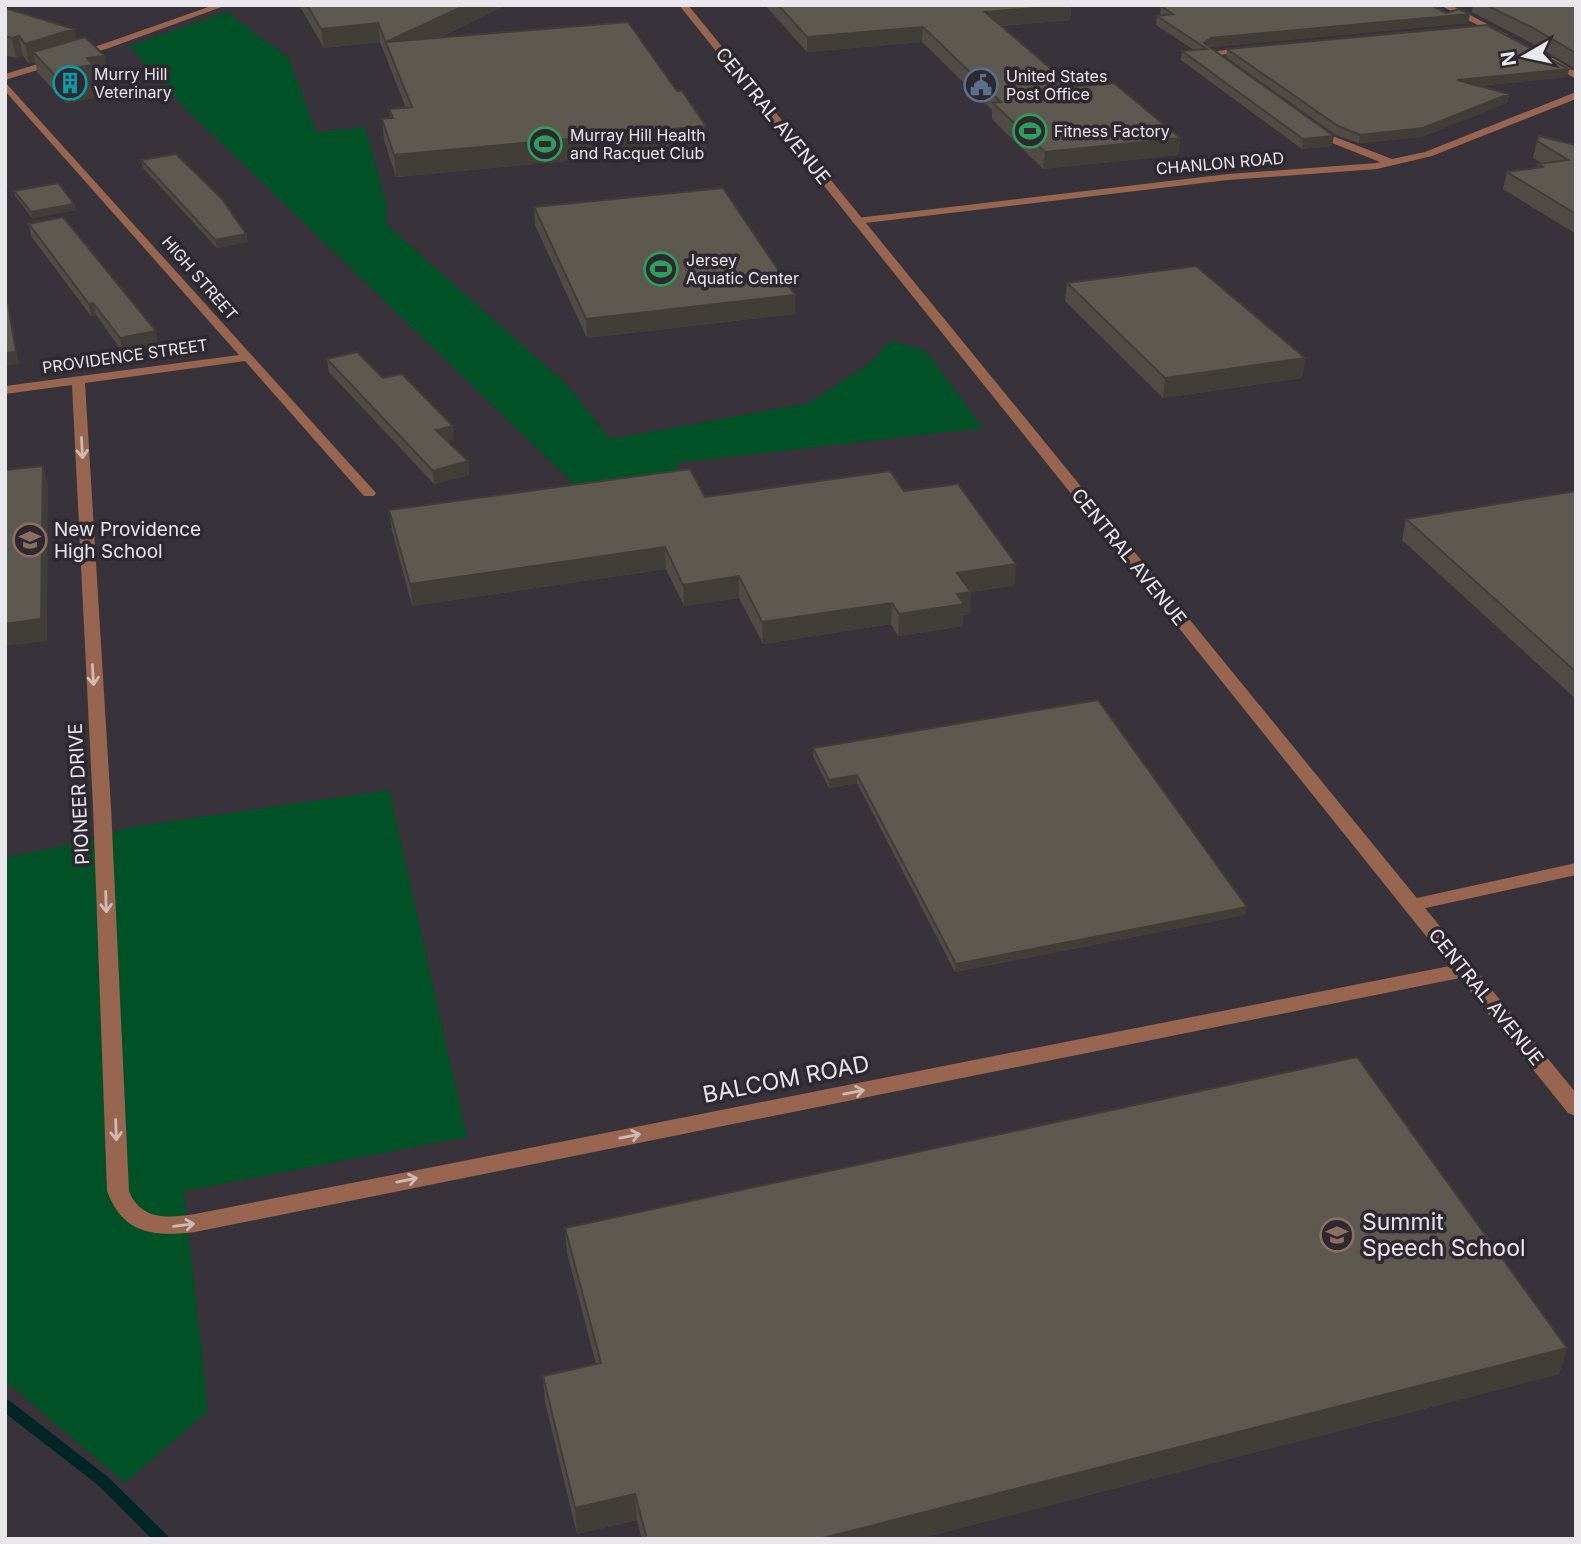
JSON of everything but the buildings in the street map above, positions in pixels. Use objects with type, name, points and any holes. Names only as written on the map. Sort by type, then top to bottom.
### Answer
[{"type":"street","points":[[5,77],[106,46],[223,5]]},
{"type":"street","name":"CENTRAL AVENUE","points":[[683,5],[1576,1108]]},
{"type":"street","points":[[1444,5],[1511,39]]},
{"type":"street","points":[[1460,29],[1487,27]]},
{"type":"street","points":[[1220,61],[1210,53],[1260,48]]},
{"type":"street","points":[[1545,57],[1576,76]]},
{"type":"street","name":"HIGH STREET","points":[[5,85],[369,493]]},
{"type":"street","name":"CHANLON ROAD","points":[[857,221],[1228,177],[1392,163],[1435,151],[1576,94]]},
{"type":"street","points":[[1308,124],[1331,139],[1392,163]]},
{"type":"street","name":"PROVIDENCE STREET","points":[[5,390],[249,357]]},
{"type":"street","name":"PIONEER DRIVE","points":[[78,380],[102,807],[118,1191],[122,1206]]},
{"type":"street","points":[[1412,905],[1576,869]]},
{"type":"street","name":"BALCOM ROAD","points":[[122,1206],[135,1218],[150,1224],[170,1227],[195,1223],[1465,970]]},
{"type":"green space","points":[[226,12],[288,57],[316,132],[365,127],[387,207],[386,224],[568,386],[610,439],[809,403],[870,363],[890,341],[925,350],[983,428],[676,463],[684,479],[582,492],[185,108],[129,46]]},
{"type":"green space","points":[[389,790],[467,1137],[184,1191],[208,1411],[125,1483],[5,1381],[5,857],[64,846],[131,827]]},
{"type":"waterway","points":[[5,1405],[103,1481],[162,1539]]},
{"type":"place","name":"Murry Hill Veterinary","points":[[70,83]]},
{"type":"place","name":"United States Post Office","points":[[981,85]]},
{"type":"place","name":"Fitness Factory","points":[[1030,131]]},
{"type":"place","name":"Murray Hill Health and Racquet Club","points":[[545,144]]},
{"type":"place","name":"Jersey Aquatic Center","points":[[661,269]]},
{"type":"place","name":"New Providence High School","points":[[30,540]]},
{"type":"place","name":"Summit Speech School","points":[[1337,1235]]}]
